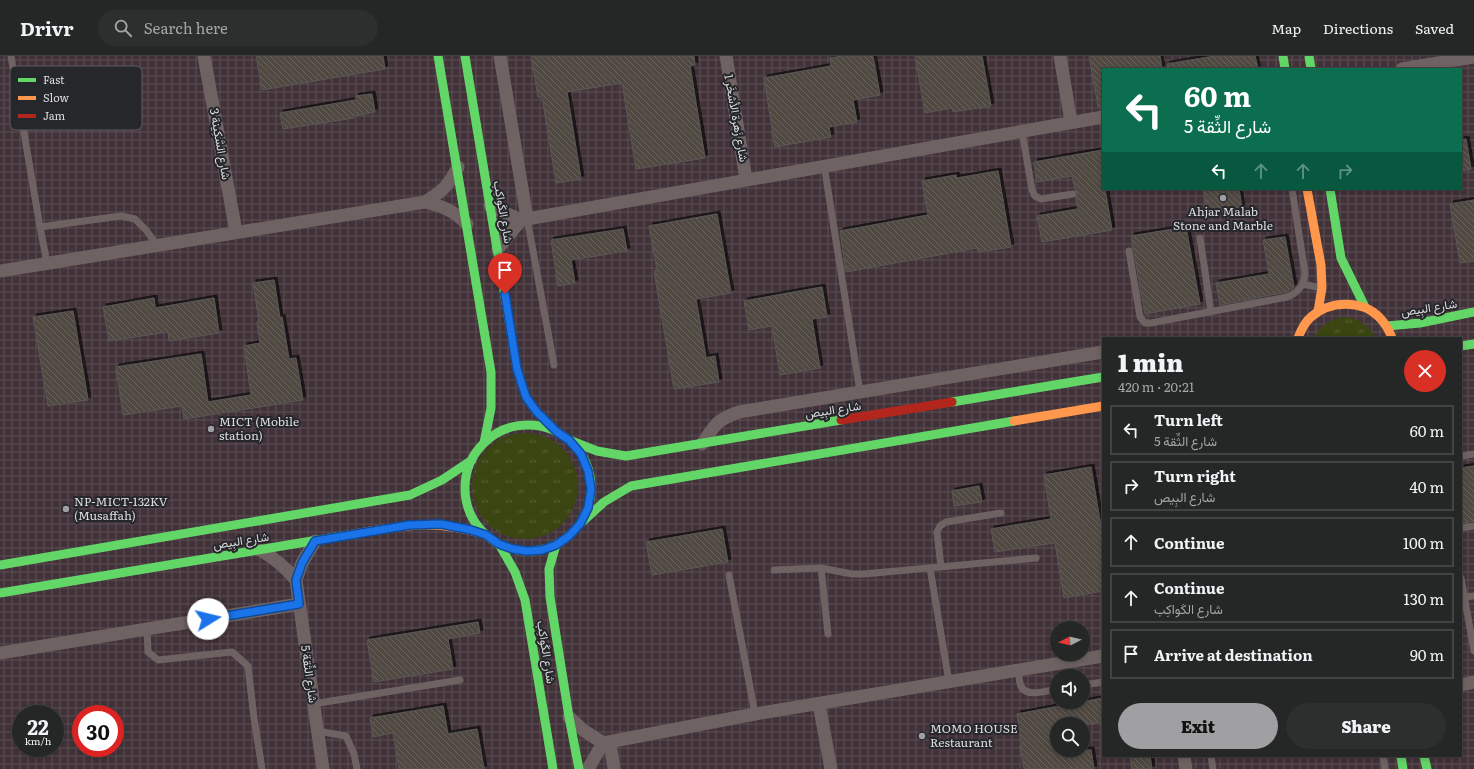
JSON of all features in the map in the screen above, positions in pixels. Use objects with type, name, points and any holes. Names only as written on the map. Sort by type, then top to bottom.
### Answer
[{"type":"street","name":"شارع السَّكِينة 3","points":[[204,56],[236,232]]},
{"type":"street","points":[[438,56],[458,167],[491,372],[492,387],[490,420],[484,444]]},
{"type":"street","name":"شارع الكَواكِب","points":[[465,56],[517,369],[526,397],[536,411],[557,432]]},
{"type":"street","points":[[498,249],[524,219],[500,56]]},
{"type":"street","name":"شارع زَهرة الأشخَر 1","points":[[726,56],[746,179]]},
{"type":"street","points":[[1060,56],[1071,122]]},
{"type":"street","points":[[1283,56],[1285,68]]},
{"type":"street","points":[[1408,68],[1474,57]]},
{"type":"street","points":[[1310,61],[1320,68]]},
{"type":"street","points":[[490,206],[524,219],[1102,117]]},
{"type":"street","points":[[0,271],[425,202],[441,192],[449,183],[458,167]]},
{"type":"street","points":[[1307,190],[1322,265],[1322,288],[1318,311]]},
{"type":"street","points":[[1330,190],[1341,258],[1365,307]]},
{"type":"street","points":[[425,202],[444,207],[458,214],[467,224]]},
{"type":"street","points":[[1299,335],[1307,321],[1318,311],[1333,305],[1349,303],[1365,307],[1377,315],[1387,326],[1392,337]]},
{"type":"street","name":"شارع البِيص","points":[[1387,326],[1420,323],[1474,312]]},
{"type":"street","points":[[1462,346],[1474,344]]},
{"type":"street","points":[[702,444],[717,422],[726,416],[739,412],[1102,352]]},
{"type":"street","name":"شارع البِيص","points":[[569,440],[584,448],[604,454],[626,456],[1102,378]]},
{"type":"street","points":[[580,524],[588,508],[591,489],[588,471],[581,454],[569,440],[557,432],[542,427],[526,425],[511,428],[496,434],[484,444],[472,460],[467,475],[465,492],[468,508],[475,522],[486,535],[499,544],[513,549],[527,551],[542,550],[556,545],[569,536],[600,504],[611,496],[631,486],[1102,406]]},
{"type":"street","name":"شارع البِيص","points":[[0,565],[410,495],[453,475],[472,460]]},
{"type":"street","name":"شارع البِيص","points":[[0,594],[425,524],[456,526],[486,535]]},
{"type":"street","name":"شارع الثِّقة 5","points":[[315,541],[302,563],[296,580],[323,769]]},
{"type":"street","name":"شارع الكَواكِب","points":[[499,544],[515,572],[525,600],[553,769]]},
{"type":"street","name":"شارع الكَواكِب","points":[[556,545],[549,569],[550,597],[579,769]]},
{"type":"street","points":[[260,550],[282,564],[296,580]]},
{"type":"street","points":[[0,653],[299,604]]},
{"type":"street","points":[[569,716],[583,730],[606,742],[755,714],[1102,656]]},
{"type":"street","points":[[1462,685],[1474,682]]},
{"type":"street","points":[[820,704],[831,769]]},
{"type":"street","points":[[588,769],[606,742]]},
{"type":"street","points":[[606,742],[614,769]]},
{"type":"street","points":[[1184,757],[1186,769]]},
{"type":"street","points":[[1401,757],[1403,769]]},
{"type":"street","points":[[1424,757],[1427,769]]},
{"type":"lane","points":[[11,56],[13,66]]},
{"type":"lane","points":[[24,130],[47,263]]},
{"type":"lane","points":[[1022,131],[1032,190],[1035,196],[1041,199],[1073,194]]},
{"type":"lane","points":[[824,165],[860,392]]},
{"type":"lane","points":[[1130,251],[1140,316],[1143,322],[1148,324],[1293,295],[1302,284],[1305,268],[1292,190]]},
{"type":"lane","points":[[40,227],[121,216],[135,219],[146,230],[157,245]]},
{"type":"lane","points":[[524,219],[554,365]]},
{"type":"lane","points":[[1200,238],[1211,312]]},
{"type":"lane","points":[[1302,284],[1322,288]]},
{"type":"lane","points":[[1462,456],[1474,454]]},
{"type":"lane","points":[[941,567],[937,532],[940,526],[946,522],[1001,513]]},
{"type":"lane","points":[[1462,528],[1474,526]]},
{"type":"lane","points":[[774,570],[821,568],[852,574],[1036,558]]},
{"type":"lane","points":[[821,568],[828,634]]},
{"type":"lane","points":[[930,568],[949,682]]},
{"type":"lane","points":[[729,575],[755,714]]},
{"type":"lane","points":[[1462,584],[1474,651]]},
{"type":"lane","points":[[1464,597],[1474,596]]},
{"type":"lane","points":[[147,629],[148,652],[158,660],[232,652],[248,666],[262,769]]},
{"type":"lane","points":[[1018,670],[1020,684],[1023,690],[1034,693],[1050,690]]},
{"type":"lane","points":[[313,704],[460,680]]},
{"type":"lane","points":[[1090,684],[1102,682]]},
{"type":"lane","points":[[317,731],[346,736],[354,754],[357,769]]},
{"type":"lane","points":[[1211,757],[1213,769]]},
{"type":"lane","points":[[1383,757],[1385,769]]},
{"type":"shaded area","points":[[0,56],[1474,56],[1474,769],[0,769]]},
{"type":"green space","points":[[1349,317],[1357,320],[1365,324],[1375,337],[1315,337],[1324,325],[1338,319]]},
{"type":"green space","points":[[525,433],[545,437],[563,448],[574,466],[578,486],[574,506],[563,524],[545,535],[525,539],[505,535],[487,524],[476,506],[472,486],[476,466],[487,448],[505,437]]},
{"type":"building","points":[[256,56],[383,56],[385,69],[262,90]]},
{"type":"building","points":[[531,56],[694,56],[695,65],[690,66],[705,158],[636,169],[622,83],[567,92],[581,179],[556,183],[542,97],[538,97]]},
{"type":"building","points":[[843,56],[873,56],[880,95],[853,100],[857,122],[829,127],[831,137],[775,147],[764,78],[831,66],[830,58]]},
{"type":"building","points":[[915,56],[982,56],[991,106],[953,112],[952,108],[925,113]]},
{"type":"building","points":[[1089,56],[1160,56],[1162,68],[1102,68],[1102,106],[1098,107]]},
{"type":"building","points":[[1215,56],[1255,56],[1258,68],[1168,68],[1167,64]]},
{"type":"building","points":[[372,94],[375,112],[354,116],[354,118],[283,129],[280,113],[356,100],[356,96]]},
{"type":"building","points":[[1466,139],[1471,169],[1462,171],[1462,140]]},
{"type":"building","points":[[1102,150],[1102,190],[1105,190],[1112,230],[1042,242],[1037,216],[1078,209],[1076,198],[1078,194],[1075,189],[1072,176],[1037,182],[1034,162]]},
{"type":"building","points":[[998,171],[1011,247],[978,252],[977,248],[846,272],[840,231],[928,215],[922,181],[956,175],[957,178]]},
{"type":"building","name":"Ahjar Malab Stone and Marble","points":[[1203,190],[1239,190],[1242,208],[1208,214]]},
{"type":"building","points":[[1474,200],[1474,261],[1460,263],[1450,204]]},
{"type":"building","points":[[717,214],[731,293],[696,299],[706,358],[715,356],[719,382],[674,389],[654,271],[657,270],[649,226]]},
{"type":"building","points":[[1186,227],[1200,304],[1145,314],[1131,236]]},
{"type":"building","points":[[623,229],[627,251],[571,260],[575,283],[558,286],[551,240]]},
{"type":"building","points":[[1285,237],[1294,287],[1286,292],[1220,305],[1216,283],[1269,274],[1263,240]]},
{"type":"building","points":[[274,280],[289,359],[296,358],[303,400],[184,419],[182,406],[123,415],[116,367],[201,354],[208,402],[251,395],[244,346],[260,343],[257,322],[259,321],[253,283]]},
{"type":"building","points":[[822,287],[827,317],[812,319],[820,368],[780,375],[772,326],[749,330],[744,301]]},
{"type":"building","points":[[154,298],[155,308],[214,298],[219,333],[169,341],[168,332],[109,341],[103,307]]},
{"type":"building","points":[[73,311],[88,400],[48,406],[33,317]]},
{"type":"building","points":[[1474,466],[1474,521],[1463,523],[1462,516],[1462,468]]},
{"type":"building","points":[[1091,467],[1102,533],[1102,591],[1064,598],[1055,543],[995,552],[991,529],[1051,519],[1044,475]]},
{"type":"building","points":[[979,486],[982,502],[954,506],[952,491]]},
{"type":"building","points":[[722,529],[728,562],[652,575],[646,542]]},
{"type":"building","points":[[478,622],[480,633],[448,639],[453,669],[374,682],[367,640]]},
{"type":"building","points":[[1102,698],[1102,722],[1090,724],[1090,717],[1050,717],[1050,757],[1090,757],[1091,750],[1094,769],[1024,769],[1020,746],[1022,746],[1017,714],[1050,708],[1090,709],[1090,700]]},
{"type":"building","points":[[443,706],[448,734],[477,729],[484,769],[399,769],[393,733],[373,737],[370,718]]},
{"type":"building","points":[[1130,757],[1150,757],[1152,769],[1132,769]]},
{"type":"traffic: fast","points":[[438,56],[491,372],[491,408],[484,443]]},
{"type":"traffic: fast","points":[[465,56],[517,369],[526,397],[536,411],[556,431]]},
{"type":"traffic: fast","points":[[1283,56],[1285,68]]},
{"type":"traffic: fast","points":[[1309,56],[1311,68]]},
{"type":"traffic: fast","points":[[1330,190],[1341,258],[1365,307]]},
{"type":"traffic: fast","points":[[1387,326],[1420,323],[1474,312]]},
{"type":"traffic: fast","points":[[1462,346],[1474,344]]},
{"type":"traffic: fast","points":[[952,402],[1102,377]]},
{"type":"traffic: fast","points":[[569,440],[597,451],[626,456],[841,420]]},
{"type":"traffic: fast","points":[[580,524],[604,502],[631,486],[1014,421]]},
{"type":"traffic: fast","points":[[528,425],[552,430],[563,436],[576,448],[586,464],[591,488],[586,512],[580,523],[568,536],[552,546],[528,551],[504,546],[493,540],[480,528],[470,512],[465,488],[470,464],[476,453],[488,440],[504,430],[528,425]]},
{"type":"traffic: fast","points":[[0,565],[410,495],[442,480],[472,460]]},
{"type":"traffic: fast","points":[[0,593],[348,535]]},
{"type":"traffic: fast","points":[[499,544],[515,572],[525,600],[553,769]]},
{"type":"traffic: fast","points":[[556,545],[549,569],[550,597],[569,717],[579,769]]},
{"type":"traffic: fast","points":[[1401,757],[1403,769]]},
{"type":"traffic: fast","points":[[1424,757],[1427,769]]},
{"type":"traffic: slow","points":[[1307,190],[1321,265],[1322,288],[1318,311]]},
{"type":"traffic: slow","points":[[1298,337],[1306,322],[1318,312],[1336,305],[1345,304],[1363,307],[1372,311],[1383,322],[1392,337]]},
{"type":"traffic: slow","points":[[1014,421],[1102,406]]},
{"type":"traffic: slow","points":[[348,535],[417,525],[450,527],[486,535]]},
{"type":"traffic: jam","points":[[841,420],[952,402]]},
{"type":"place","name":"Ahjar Malab Stone and Marble","points":[[1223,198]]},
{"type":"place","name":"MICT (Mobile station)","points":[[211,429]]},
{"type":"place","name":"NP-MICT-132KV (Musaffah)","points":[[66,509]]},
{"type":"place","name":"MOMO HOUSE Restaurant","points":[[922,736]]},
{"type":"route","points":[[208,619],[299,604],[296,580],[302,563],[315,541],[409,525],[441,524],[471,530],[486,535],[499,544],[513,549],[527,551],[542,550],[556,545],[569,536],[580,524],[588,508],[591,489],[588,471],[581,454],[569,440],[557,432],[536,411],[526,397],[517,369],[505,294]]}]
